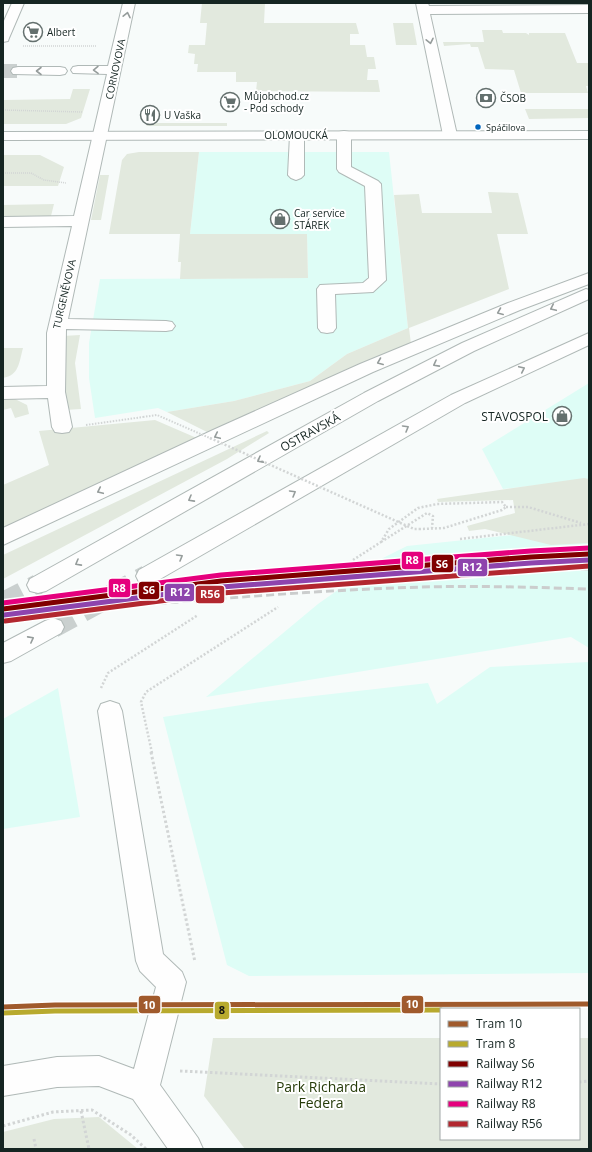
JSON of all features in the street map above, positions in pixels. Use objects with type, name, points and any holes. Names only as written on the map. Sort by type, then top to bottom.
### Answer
[{"type":"main road","points":[[3,38],[18,3]]},
{"type":"main road","name":"CORNOVOVA","points":[[100,136],[129,3]]},
{"type":"main road","points":[[450,135],[423,6],[589,9]]},
{"type":"main road","points":[[78,70],[115,70]]},
{"type":"main road","points":[[18,71],[60,71]]},
{"type":"main road","points":[[296,175],[297,135]]},
{"type":"main road","points":[[327,328],[326,289],[367,288],[378,280],[373,184],[344,169],[344,135]]},
{"type":"main road","name":"OLOMOUCKÁ","points":[[3,136],[589,135]]},
{"type":"main road","name":"TURGENĚVOVA","points":[[62,427],[56,392],[56,333],[100,136]]},
{"type":"main road","points":[[3,222],[81,221]]},
{"type":"main road","points":[[3,537],[290,401],[367,367],[541,295],[589,278]]},
{"type":"main road","name":"OSTRAVSKÁ","points":[[38,585],[371,397],[468,347],[571,299],[589,293]]},
{"type":"main road","points":[[58,324],[166,326]]},
{"type":"main road","points":[[147,576],[458,399],[589,338]]},
{"type":"main road","points":[[3,393],[56,392]]},
{"type":"main road","points":[[5,653],[53,627]]},
{"type":"main road","points":[[110,711],[150,961],[172,982],[146,1079],[187,1149]]},
{"type":"main road","points":[[3,1081],[57,1072],[99,1071],[146,1079]]},
{"type":"path","points":[[17,46],[101,46]]},
{"type":"path","points":[[3,110],[83,112]]},
{"type":"path","points":[[3,173],[31,173],[44,180],[67,182]]},
{"type":"path","points":[[62,427],[158,415],[414,529],[444,528],[502,510],[506,507],[528,507],[589,524]]},
{"type":"path","points":[[381,542],[389,529],[418,508],[436,504],[502,502],[506,507]]},
{"type":"path","points":[[353,560],[427,513],[434,516],[432,528]]},
{"type":"path","points":[[460,539],[583,523]]},
{"type":"path","points":[[197,968],[140,702],[146,692],[278,607]]},
{"type":"path","points":[[110,711],[100,704],[100,688],[108,673],[198,614]]},
{"type":"path","points":[[146,1079],[440,1084]]},
{"type":"path","points":[[81,1110],[89,1149]]},
{"type":"path","points":[[3,1126],[53,1112],[92,1110],[131,1135],[147,1149]]},
{"type":"path","points":[[34,1139],[36,1149]]},
{"type":"shaded area","points":[[199,152],[389,152],[408,328],[347,354],[310,381],[234,401],[167,412],[158,408],[95,418],[89,378],[89,343],[100,279],[308,278],[307,234],[190,234]]},
{"type":"shaded area","name":"STAVOSPOL","points":[[589,383],[589,479],[503,489],[482,449]]},
{"type":"shaded area","points":[[589,527],[589,648],[571,637],[206,697],[318,604],[383,558],[407,546]]},
{"type":"shaded area","points":[[589,662],[589,973],[249,976],[227,965],[163,717],[261,702],[428,683],[437,704],[490,667]]},
{"type":"shaded area","points":[[58,688],[80,817],[3,829],[3,719]]},
{"type":"green space","points":[[202,3],[265,3],[264,23],[356,23],[359,34],[350,34],[350,45],[365,45],[367,57],[374,57],[376,69],[368,69],[367,80],[378,80],[380,92],[256,91],[257,82],[236,82],[236,72],[197,72],[198,64],[194,64],[195,54],[188,53],[189,45],[205,45],[207,23],[200,23]]},
{"type":"green space","points":[[393,23],[413,23],[417,45],[396,45]]},
{"type":"green space","points":[[482,30],[502,30],[503,33],[526,33],[529,35],[529,33],[565,33],[577,63],[589,63],[589,86],[586,86],[588,93],[521,93],[514,70],[485,69],[478,47],[471,47],[470,44],[444,46],[443,42],[484,42]]},
{"type":"green space","points":[[73,89],[90,89],[81,118],[66,124],[3,124],[3,100],[70,99]]},
{"type":"green space","points":[[525,109],[589,109],[589,118],[529,119]]},
{"type":"green space","points":[[150,123],[227,123],[227,126],[146,126]]},
{"type":"green space","points":[[139,152],[199,152],[190,234],[307,234],[308,278],[180,279],[181,262],[178,262],[180,234],[109,234],[122,160],[127,154]]},
{"type":"green space","points":[[3,155],[40,155],[64,167],[58,186],[3,186]]},
{"type":"green space","points":[[100,175],[109,175],[101,220],[91,220]]},
{"type":"green space","points":[[488,192],[518,193],[528,234],[497,234],[509,289],[409,328],[411,344],[211,434],[167,412],[234,401],[310,381],[347,354],[408,328],[394,195],[419,194],[422,213],[492,213]]},
{"type":"green space","points":[[54,204],[51,216],[3,218],[3,205]]},
{"type":"green space","points":[[80,335],[75,363],[81,409],[65,410],[63,336]]},
{"type":"green space","points":[[3,348],[23,348],[18,368],[12,374],[3,378]]},
{"type":"green space","points":[[3,399],[15,399],[27,405],[29,414],[15,418],[11,408],[3,410]]},
{"type":"green space","points":[[155,420],[199,439],[3,528],[3,485],[49,465],[39,431]]},
{"type":"green space","points":[[267,431],[269,433],[227,459],[3,579],[3,555]]},
{"type":"green space","points":[[584,478],[589,479],[589,543],[551,545],[485,529],[469,531],[467,526],[515,513],[513,500],[438,502],[437,499]]},
{"type":"green space","name":"Park Richarda Federa","points":[[213,1038],[440,1038],[440,1140],[580,1140],[580,1038],[589,1038],[589,1149],[245,1149],[204,1096]]},
{"type":"green space","points":[[99,1117],[138,1149],[3,1149],[3,1132],[54,1119]]},
{"type":"tunnel","points":[[3,71],[18,71]]},
{"type":"tunnel","points":[[53,627],[147,576]]},
{"type":"tunnel","points":[[3,603],[38,585]]},
{"type":"railway","points":[[245,579],[428,571],[589,569]]},
{"type":"railway","points":[[3,617],[199,600],[346,590],[468,586],[589,589]]},
{"type":"tram line","name":"10","points":[[3,1007],[55,1005],[589,1004]]},
{"type":"tram line","name":"8","points":[[3,1013],[55,1011],[440,1010]]},
{"type":"rail line","name":"R8","points":[[3,603],[221,575],[531,551],[589,548]]},
{"type":"rail line","name":"S6","points":[[3,609],[221,581],[531,557],[589,554]]},
{"type":"rail line","name":"R12","points":[[4,615],[222,587],[531,563],[589,560]]},
{"type":"rail line","name":"R56","points":[[5,621],[222,593],[589,566]]},
{"type":"place","name":"Albert","points":[[33,32]]},
{"type":"place","name":"ČSOB","points":[[486,98]]},
{"type":"place","name":"Můjobchod.cz - Pod schody","points":[[230,102]]},
{"type":"place","name":"U Vaška","points":[[150,115]]},
{"type":"place","name":"Spáčilova","points":[[478,127]]},
{"type":"place","name":"Car service STÁREK","points":[[280,219]]},
{"type":"place","name":"STAVOSPOL","points":[[562,416]]}]
